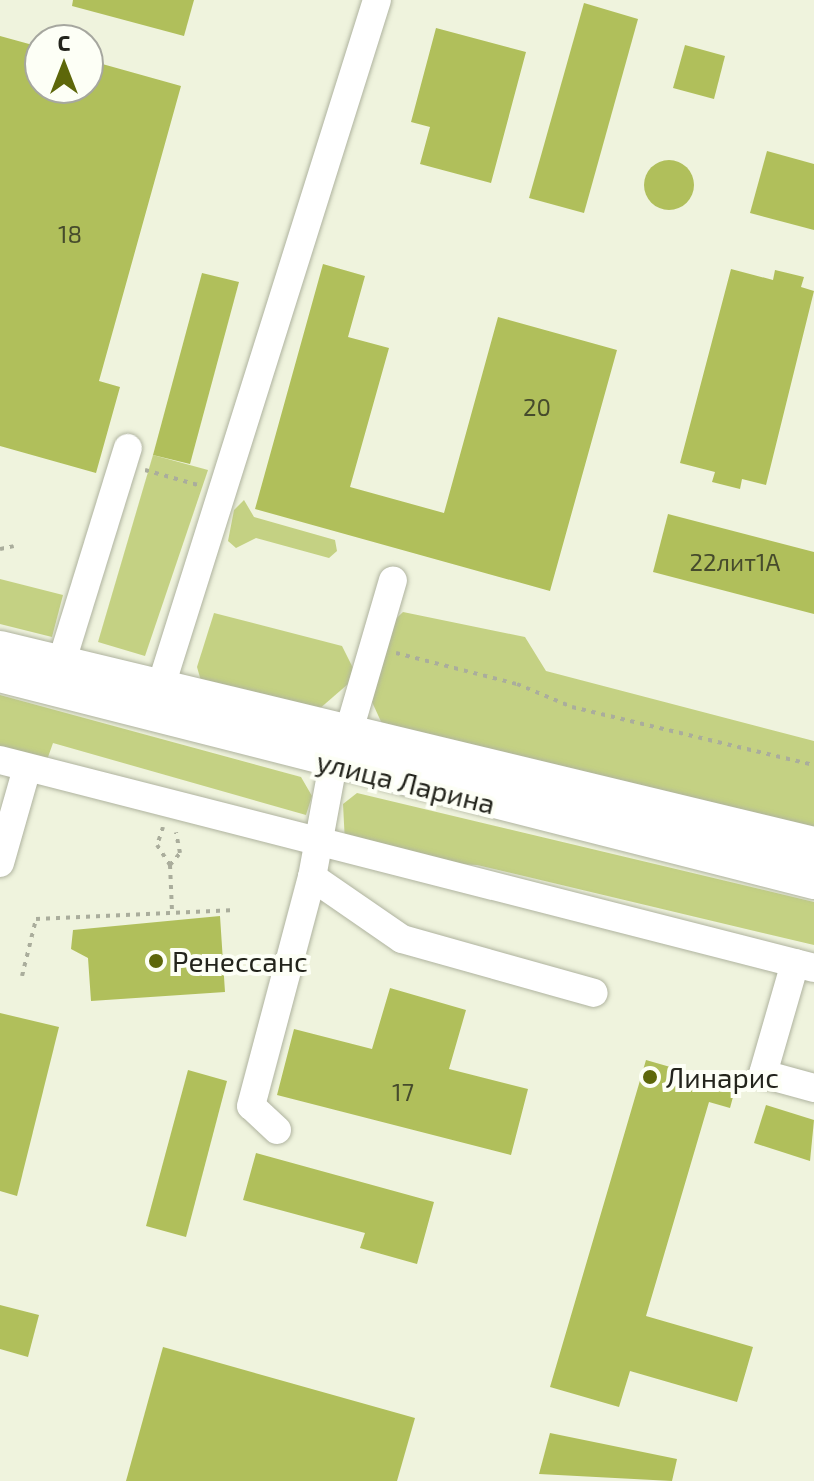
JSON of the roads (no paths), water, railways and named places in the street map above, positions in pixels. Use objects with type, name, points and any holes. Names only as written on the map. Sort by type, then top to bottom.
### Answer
[{"type":"main road","name":"улица Ларина","points":[[0,649],[160,689],[340,749],[814,881]]},
{"type":"main road","name":"улица Ларина","points":[[0,674],[340,749],[814,845]]},
{"type":"lane","points":[[160,689],[377,0]]},
{"type":"lane","points":[[61,664],[126,456]]},
{"type":"lane","points":[[277,1130],[251,1106],[312,877],[316,845],[340,749],[393,580]]},
{"type":"lane","points":[[0,863],[14,764],[316,845],[805,965],[763,1074],[814,1088]]},
{"type":"lane","points":[[312,877],[402,939],[594,993]]},
{"type":"place","name":"Ренессанс","points":[[156,961]]},
{"type":"place","name":"Линарис","points":[[650,1077]]}]
